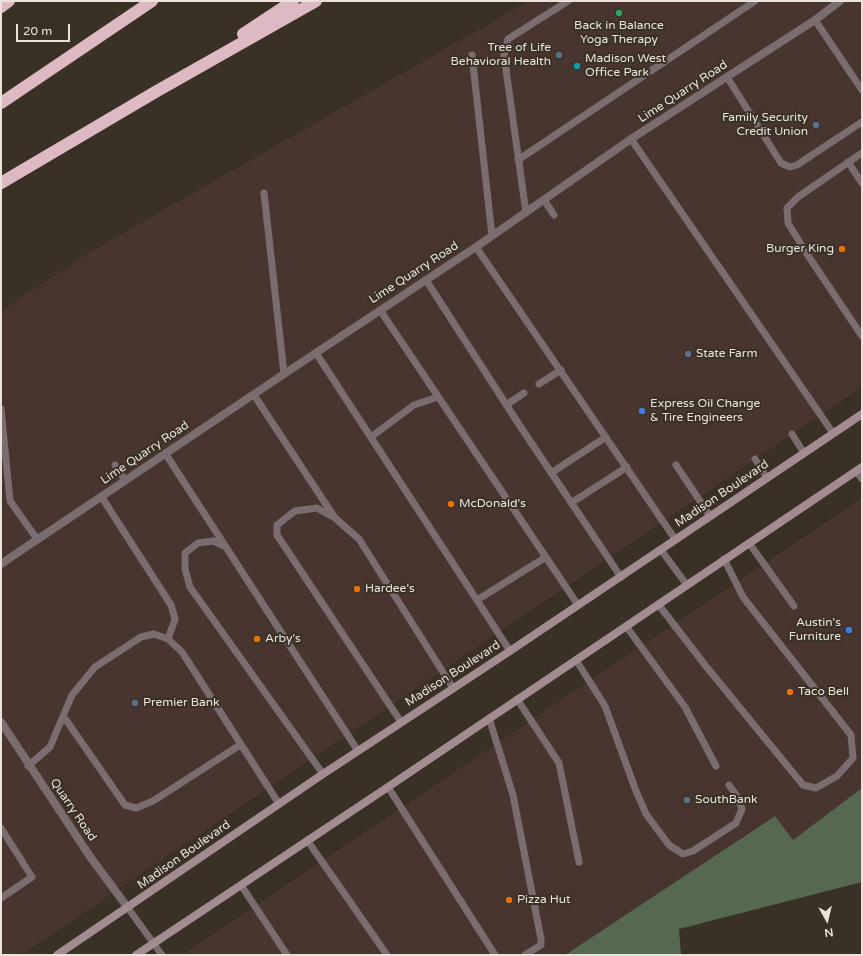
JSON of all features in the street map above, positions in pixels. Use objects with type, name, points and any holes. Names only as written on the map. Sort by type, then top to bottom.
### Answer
[{"type":"highway","points":[[1,7],[9,1]]},
{"type":"highway","points":[[1,103],[152,1]]},
{"type":"highway","points":[[157,91],[293,1]]},
{"type":"highway","points":[[1,182],[316,1]]},
{"type":"main road","name":"Madison Boulevard","points":[[57,955],[323,774],[510,652],[862,414]]},
{"type":"main road","points":[[136,955],[859,469]]},
{"type":"street","name":"Lime Quarry Road","points":[[1,564],[165,453],[476,247],[631,140],[815,20],[840,1]]},
{"type":"street","name":"Quarry Road","points":[[1,722],[28,766],[128,908]]},
{"type":"lane","points":[[526,213],[504,55],[508,38],[568,1]]},
{"type":"lane","points":[[518,160],[755,1]]},
{"type":"lane","points":[[815,20],[862,90]]},
{"type":"lane","points":[[472,55],[492,236]]},
{"type":"lane","points":[[727,77],[781,163],[790,167],[797,165],[862,122]]},
{"type":"lane","points":[[631,140],[833,433]]},
{"type":"lane","points":[[862,153],[798,197],[787,208],[788,223],[807,254],[860,328],[862,336]]},
{"type":"lane","points":[[848,162],[862,183]]},
{"type":"lane","points":[[264,193],[284,374]]},
{"type":"lane","points":[[544,200],[554,215]]},
{"type":"lane","points":[[476,247],[675,539]]},
{"type":"lane","points":[[426,280],[506,405],[621,577]]},
{"type":"lane","points":[[380,310],[578,605]]},
{"type":"lane","points":[[316,353],[510,652]]},
{"type":"lane","points":[[539,384],[561,370]]},
{"type":"lane","points":[[506,405],[524,393]]},
{"type":"lane","points":[[254,395],[335,518]]},
{"type":"lane","points":[[371,437],[414,406],[438,397]]},
{"type":"lane","points":[[1,409],[10,500],[38,540]]},
{"type":"lane","points":[[792,434],[804,453]]},
{"type":"lane","points":[[551,473],[606,438]]},
{"type":"lane","points":[[165,453],[358,751]]},
{"type":"lane","points":[[755,459],[767,478]]},
{"type":"lane","points":[[676,464],[710,516]]},
{"type":"lane","points":[[115,465],[125,480]]},
{"type":"lane","points":[[571,503],[627,467]]},
{"type":"lane","points":[[859,469],[862,479]]},
{"type":"lane","points":[[101,496],[171,605],[175,619],[168,639]]},
{"type":"lane","points":[[401,722],[277,535],[277,524],[295,511],[316,508],[335,518],[359,539],[453,688]]},
{"type":"lane","points":[[226,547],[213,541],[198,542],[185,553],[185,569],[190,587],[323,774]]},
{"type":"lane","points":[[749,543],[794,606]]},
{"type":"lane","points":[[661,550],[687,585]]},
{"type":"lane","points":[[476,600],[546,557]]},
{"type":"lane","points":[[658,604],[788,769],[803,785],[816,788],[837,776],[853,758],[850,735],[743,597],[724,559]]},
{"type":"lane","points":[[626,626],[685,706],[716,766]]},
{"type":"lane","points":[[28,766],[50,747],[64,717],[72,695],[95,667],[141,637],[154,634],[168,639],[182,652],[279,804]]},
{"type":"lane","points":[[576,660],[605,706],[646,814],[670,845],[683,854],[693,851],[736,823],[742,809],[737,796],[729,785]]},
{"type":"lane","points":[[517,699],[559,763],[579,862]]},
{"type":"lane","points":[[64,717],[125,804],[136,808],[153,801],[240,745]]},
{"type":"lane","points":[[489,718],[513,795],[541,938],[541,945],[525,955]]},
{"type":"lane","points":[[388,787],[495,955]]},
{"type":"lane","points":[[1,828],[32,877],[1,898]]},
{"type":"lane","points":[[307,840],[387,955]]},
{"type":"lane","points":[[241,885],[287,955]]},
{"type":"lane","points":[[128,908],[162,955]]},
{"type":"shaded area","points":[[529,1],[862,1],[862,387],[21,955],[1,955],[1,311],[87,254]]},
{"type":"shaded area","points":[[862,498],[862,788],[793,840],[774,816],[565,955],[182,955]]},
{"type":"green space","points":[[862,788],[862,882],[679,929],[681,955],[565,955],[775,816],[793,840]]},
{"type":"place","name":"Back in Balance Yoga Therapy","points":[[619,13]]},
{"type":"place","name":"Tree of Life Behavioral Health","points":[[559,55]]},
{"type":"place","name":"Madison West Office Park","points":[[577,66]]},
{"type":"place","name":"Family Security Credit Union","points":[[816,125]]},
{"type":"place","name":"Burger King","points":[[842,249]]},
{"type":"place","name":"State Farm","points":[[688,354]]},
{"type":"place","name":"Express Oil Change & Tire Engineers","points":[[642,411]]},
{"type":"place","name":"McDonald's","points":[[451,504]]},
{"type":"place","name":"Hardee's","points":[[357,589]]},
{"type":"place","name":"Austin's Furniture","points":[[849,630]]},
{"type":"place","name":"Arby's","points":[[257,639]]},
{"type":"place","name":"Taco Bell","points":[[790,692]]},
{"type":"place","name":"Premier Bank","points":[[135,703]]},
{"type":"place","name":"SouthBank","points":[[687,800]]},
{"type":"place","name":"Pizza Hut","points":[[509,900]]}]
